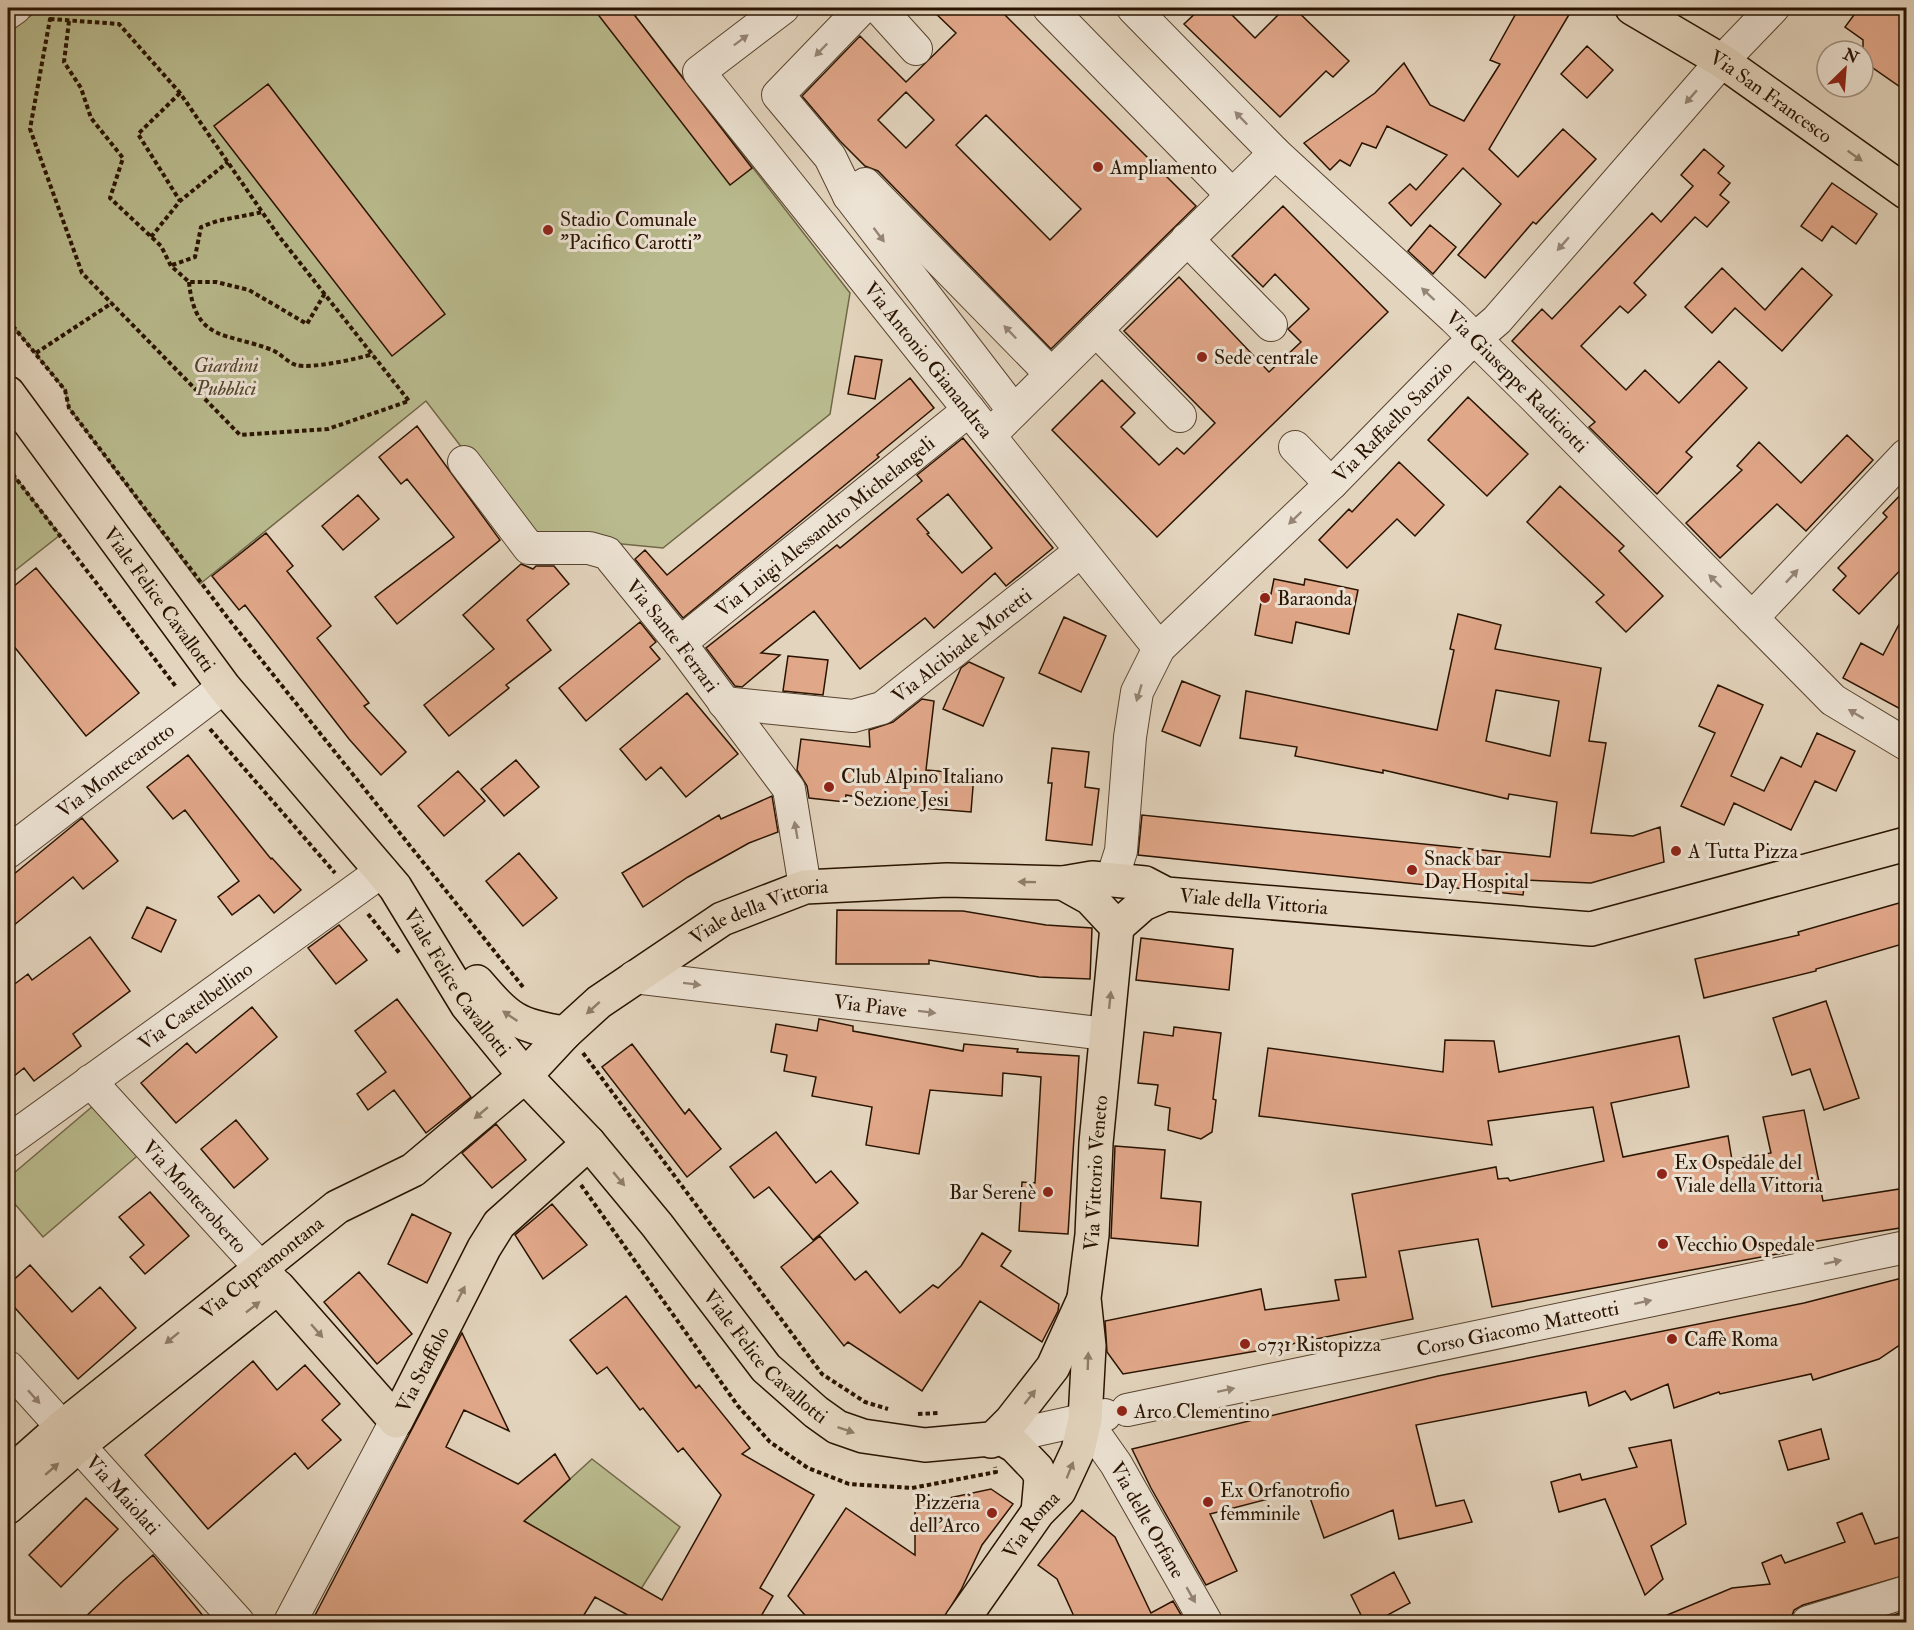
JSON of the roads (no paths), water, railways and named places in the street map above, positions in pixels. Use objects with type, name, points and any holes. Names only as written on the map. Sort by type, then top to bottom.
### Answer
[{"type":"main road","name":"Via San Francesco","points":[[1632,8],[1661,17],[1906,192]]},
{"type":"main road","name":"Viale Felice Cavallotti","points":[[8,393],[224,687],[389,879],[467,1005],[525,1076],[585,1139],[657,1225],[766,1368],[816,1412],[837,1427],[894,1442],[925,1445],[996,1440]]},
{"type":"main road","name":"Viale della Vittoria","points":[[525,1076],[561,1037],[599,1002],[634,977],[722,919],[805,887],[947,880],[1063,883],[1092,878],[1112,879],[1145,883],[1166,894],[1591,929],[1906,844]]},
{"type":"main road","points":[[389,879],[505,1014],[535,1029],[561,1037],[555,1075],[585,1139]]},
{"type":"main road","points":[[1063,883],[1090,898],[1117,927],[1143,904],[1166,894]]},
{"type":"main road","name":"Via Vittorio Veneto","points":[[1085,1420],[1089,1346],[1084,1298],[1092,1235],[1096,1143],[1117,927]]},
{"type":"main road","name":"Via Cupramontana","points":[[8,1475],[69,1437],[269,1277],[337,1207],[413,1170],[525,1076]]},
{"type":"main road","name":"Via Staffolo","points":[[396,1421],[484,1248],[499,1224],[585,1139]]},
{"type":"main road","name":"Via Monteroberto","points":[[269,1277],[396,1421]]},
{"type":"main road","points":[[1038,1512],[1041,1479],[1037,1469],[1015,1446],[996,1440],[1053,1367],[1084,1298]]},
{"type":"main road","name":"Via Roma","points":[[961,1623],[1038,1512],[1059,1491],[1066,1480],[1078,1450],[1085,1420]]},
{"type":"main road","name":"Via Cupramontana","points":[[8,1507],[69,1437]]},
{"type":"street","points":[[8,13],[15,8]]},
{"type":"street","name":"Via Antonio Gianandrea","points":[[783,8],[699,72],[1159,648]]},
{"type":"street","points":[[862,8],[777,95],[830,157],[849,196],[1014,411]]},
{"type":"street","points":[[879,8],[916,49]]},
{"type":"street","points":[[1049,8],[1232,195]]},
{"type":"street","name":"Via Giuseppe Radiciotti","points":[[1133,8],[1275,153],[1475,339],[1833,700],[1906,744]]},
{"type":"street","name":"Via Raffaello Sanzio","points":[[1112,879],[1120,851],[1130,736],[1137,692],[1159,648],[1497,320],[1722,61],[1773,8]]},
{"type":"street","points":[[989,436],[1275,153]]},
{"type":"street","points":[[849,196],[865,184],[1051,374]]},
{"type":"street","points":[[1187,239],[1271,325]]},
{"type":"street","points":[[1096,330],[1180,416]]},
{"type":"street","name":"Via Luigi Alessandro Michelangeli","points":[[680,643],[969,410]]},
{"type":"street","points":[[1295,447],[1330,484]]},
{"type":"street","points":[[1752,618],[1906,455]]},
{"type":"street","name":"Via Sante Ferrari","points":[[464,462],[530,548],[589,548],[607,553],[680,643],[789,789],[805,887]]},
{"type":"street","name":"Via Alcibiade Moretti","points":[[723,703],[853,716],[882,708],[1081,551]]},
{"type":"street","name":"Via Montecarotto","points":[[8,852],[224,687]]},
{"type":"street","name":"Via Castelbellino","points":[[8,1141],[90,1081],[389,879]]},
{"type":"street","name":"Via Piave","points":[[634,977],[1106,1034]]},
{"type":"street","name":"Via Monteroberto","points":[[90,1081],[269,1277]]},
{"type":"street","name":"Corso Giacomo Matteotti","points":[[1085,1420],[1906,1247]]},
{"type":"street","name":"Via Maiolati","points":[[8,1367],[238,1623]]},
{"type":"street","name":"Viale Felice Cavallotti","points":[[996,1440],[1085,1420]]},
{"type":"street","name":"Via delle Orfane","points":[[1085,1420],[1116,1464],[1206,1623]]},
{"type":"street","name":"Via Staffolo","points":[[290,1623],[396,1421]]},
{"type":"street","points":[[1808,1623],[1906,1592]]},
{"type":"place","name":"Ampliamento","points":[[1098,167]]},
{"type":"place","name":"Stadio Comunale \"Pacifico Carotti\"","points":[[548,230]]},
{"type":"place","name":"Sede centrale","points":[[1202,357]]},
{"type":"place","name":"Baraonda","points":[[1265,598]]},
{"type":"place","name":"Club Alpino Italiano - Sezione Jesi","points":[[829,787]]},
{"type":"place","name":"A Tutta Pizza","points":[[1676,851]]},
{"type":"place","name":"Snack bar Day Hospital","points":[[1412,870]]},
{"type":"place","name":"Ex Ospedale del Viale della Vittoria","points":[[1662,1174]]},
{"type":"place","name":"Bar Serenè","points":[[1048,1192]]},
{"type":"place","name":"Vecchio Ospedale","points":[[1663,1244]]},
{"type":"place","name":"Caffè Roma","points":[[1672,1339]]},
{"type":"place","name":"0731 Ristopizza","points":[[1245,1344]]},
{"type":"place","name":"Arco Clementino","points":[[1122,1411]]},
{"type":"place","name":"Ex Orfanotrofio femminile","points":[[1208,1502]]},
{"type":"place","name":"Pizzeria dell'Arco","points":[[992,1513]]},
{"type":"park label","name":"Giardini Pubblici","points":[[226,376]]}]
